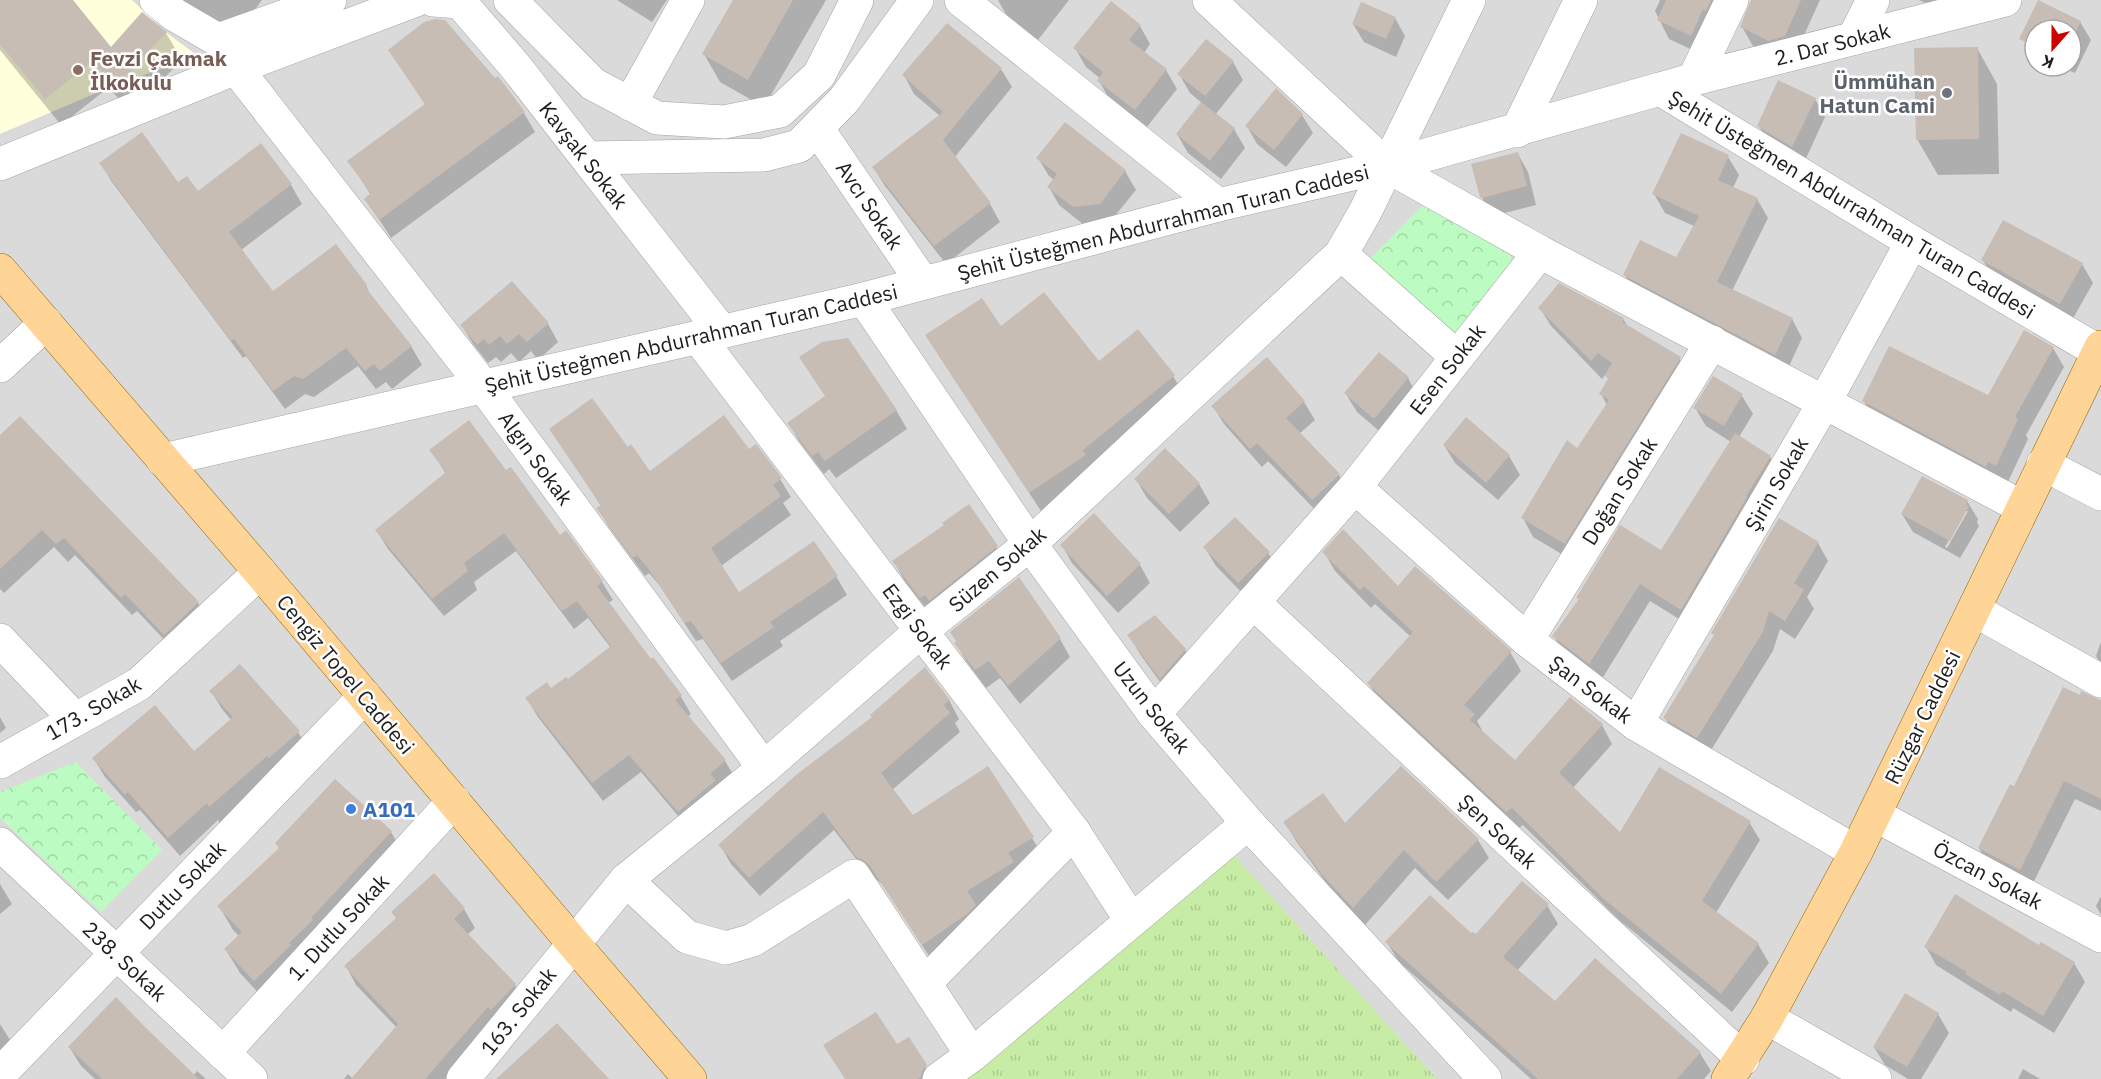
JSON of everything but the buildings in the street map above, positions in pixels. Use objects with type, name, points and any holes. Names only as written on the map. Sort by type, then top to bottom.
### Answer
[{"type":"main road","name":"Cengiz Topel Caddesi","points":[[0,270],[260,572],[690,1079]]},
{"type":"main road","name":"Rüzgar Caddesi","points":[[1735,1069],[1767,1018],[1875,815],[2022,507],[2100,350]]},
{"type":"street","points":[[156,0],[175,15],[218,40],[330,0]]},
{"type":"street","points":[[0,164],[236,68],[416,0]]},
{"type":"street","name":"Kavşak Sokak","points":[[433,0],[460,2],[515,66],[587,158],[710,335]]},
{"type":"street","points":[[510,0],[593,84],[657,118],[724,122],[780,111],[819,75],[857,0]]},
{"type":"street","points":[[630,104],[688,0]]},
{"type":"street","points":[[587,158],[764,155],[799,146],[844,100],[917,0]]},
{"type":"street","points":[[961,0],[1218,205]]},
{"type":"street","points":[[1209,0],[1387,166],[1540,252],[2022,507]]},
{"type":"street","name":"Süzen Sokak","points":[[573,943],[626,880],[764,768],[921,631],[1030,544],[1341,254],[1365,212],[1469,0]]},
{"type":"street","points":[[1517,131],[1581,0]]},
{"type":"street","points":[[1694,79],[1732,0]]},
{"type":"street","points":[[1854,38],[1873,0]]},
{"type":"street","name":"2. Dar Sokak","points":[[1660,89],[2005,0]]},
{"type":"street","name":"Algın Sokak","points":[[236,68],[484,387],[764,768]]},
{"type":"street","name":"Şehit Üsteğmen Abdurrahman Turan Caddesi","points":[[163,460],[864,299],[1218,205],[1387,166],[1660,89],[1912,242],[2100,350]]},
{"type":"street","name":"Avcı Sokak","points":[[817,128],[923,283]]},
{"type":"street","name":"Şirin Sokak","points":[[1636,724],[1824,403],[1912,242]]},
{"type":"street","name":"Esen Sokak","points":[[1154,714],[1355,487],[1540,252]]},
{"type":"street","points":[[1341,254],[1457,357]]},
{"type":"street","name":"Uzun Sokak","points":[[864,299],[1030,544],[1154,714],[1248,824],[1485,1079]]},
{"type":"street","points":[[0,366],[46,323]]},
{"type":"street","name":"Ezgi Sokak","points":[[710,335],[921,631],[1074,832],[1131,920]]},
{"type":"street","name":"Doğan Sokak","points":[[1527,640],[1712,342]]},
{"type":"street","points":[[2043,464],[2101,494]]},
{"type":"street","name":"Şan Sokak","points":[[1355,487],[1527,640],[1636,724],[1856,852]]},
{"type":"street","name":"173. Sokak","points":[[0,762],[139,684],[260,572]]},
{"type":"street","name":"Şen Sokak","points":[[1253,602],[1735,1069]]},
{"type":"street","points":[[1974,610],[2101,681]]},
{"type":"street","points":[[0,640],[75,719]]},
{"type":"street","name":"Dutlu Sokak","points":[[0,1074],[365,696]]},
{"type":"street","name":"1. Dutlu Sokak","points":[[223,1053],[454,801]]},
{"type":"street","name":"Özcan Sokak","points":[[1875,815],[2101,936]]},
{"type":"street","points":[[939,1079],[972,1055],[1248,824]]},
{"type":"street","points":[[925,983],[1074,832]]},
{"type":"street","name":"238. Sokak","points":[[0,844],[251,1079]]},
{"type":"street","points":[[626,880],[687,937],[726,948],[753,939],[854,876],[972,1055]]},
{"type":"street","name":"163. Sokak","points":[[463,1079],[573,943]]},
{"type":"street","points":[[1767,1018],[1875,1079]]},
{"type":"shaded area","points":[[0,0],[2101,0],[2101,1079],[0,1079]]},
{"type":"shaded area","name":"Fevzi Çakmak İlkokulu","points":[[0,0],[132,0],[167,33],[198,56],[115,85],[0,134]]},
{"type":"green space","points":[[1422,206],[1435,210],[1510,255],[1512,265],[1455,336],[1368,261]]},
{"type":"green space","points":[[76,762],[162,850],[101,912],[0,818],[0,792]]},
{"type":"green space","points":[[1232,853],[1437,1079],[965,1079]]},
{"type":"place","name":"Fevzi Çakmak İlkokulu","points":[[78,70]]},
{"type":"place","name":"Ümmühan Hatun Cami","points":[[1947,93]]},
{"type":"place","name":"A101","points":[[351,809]]}]
